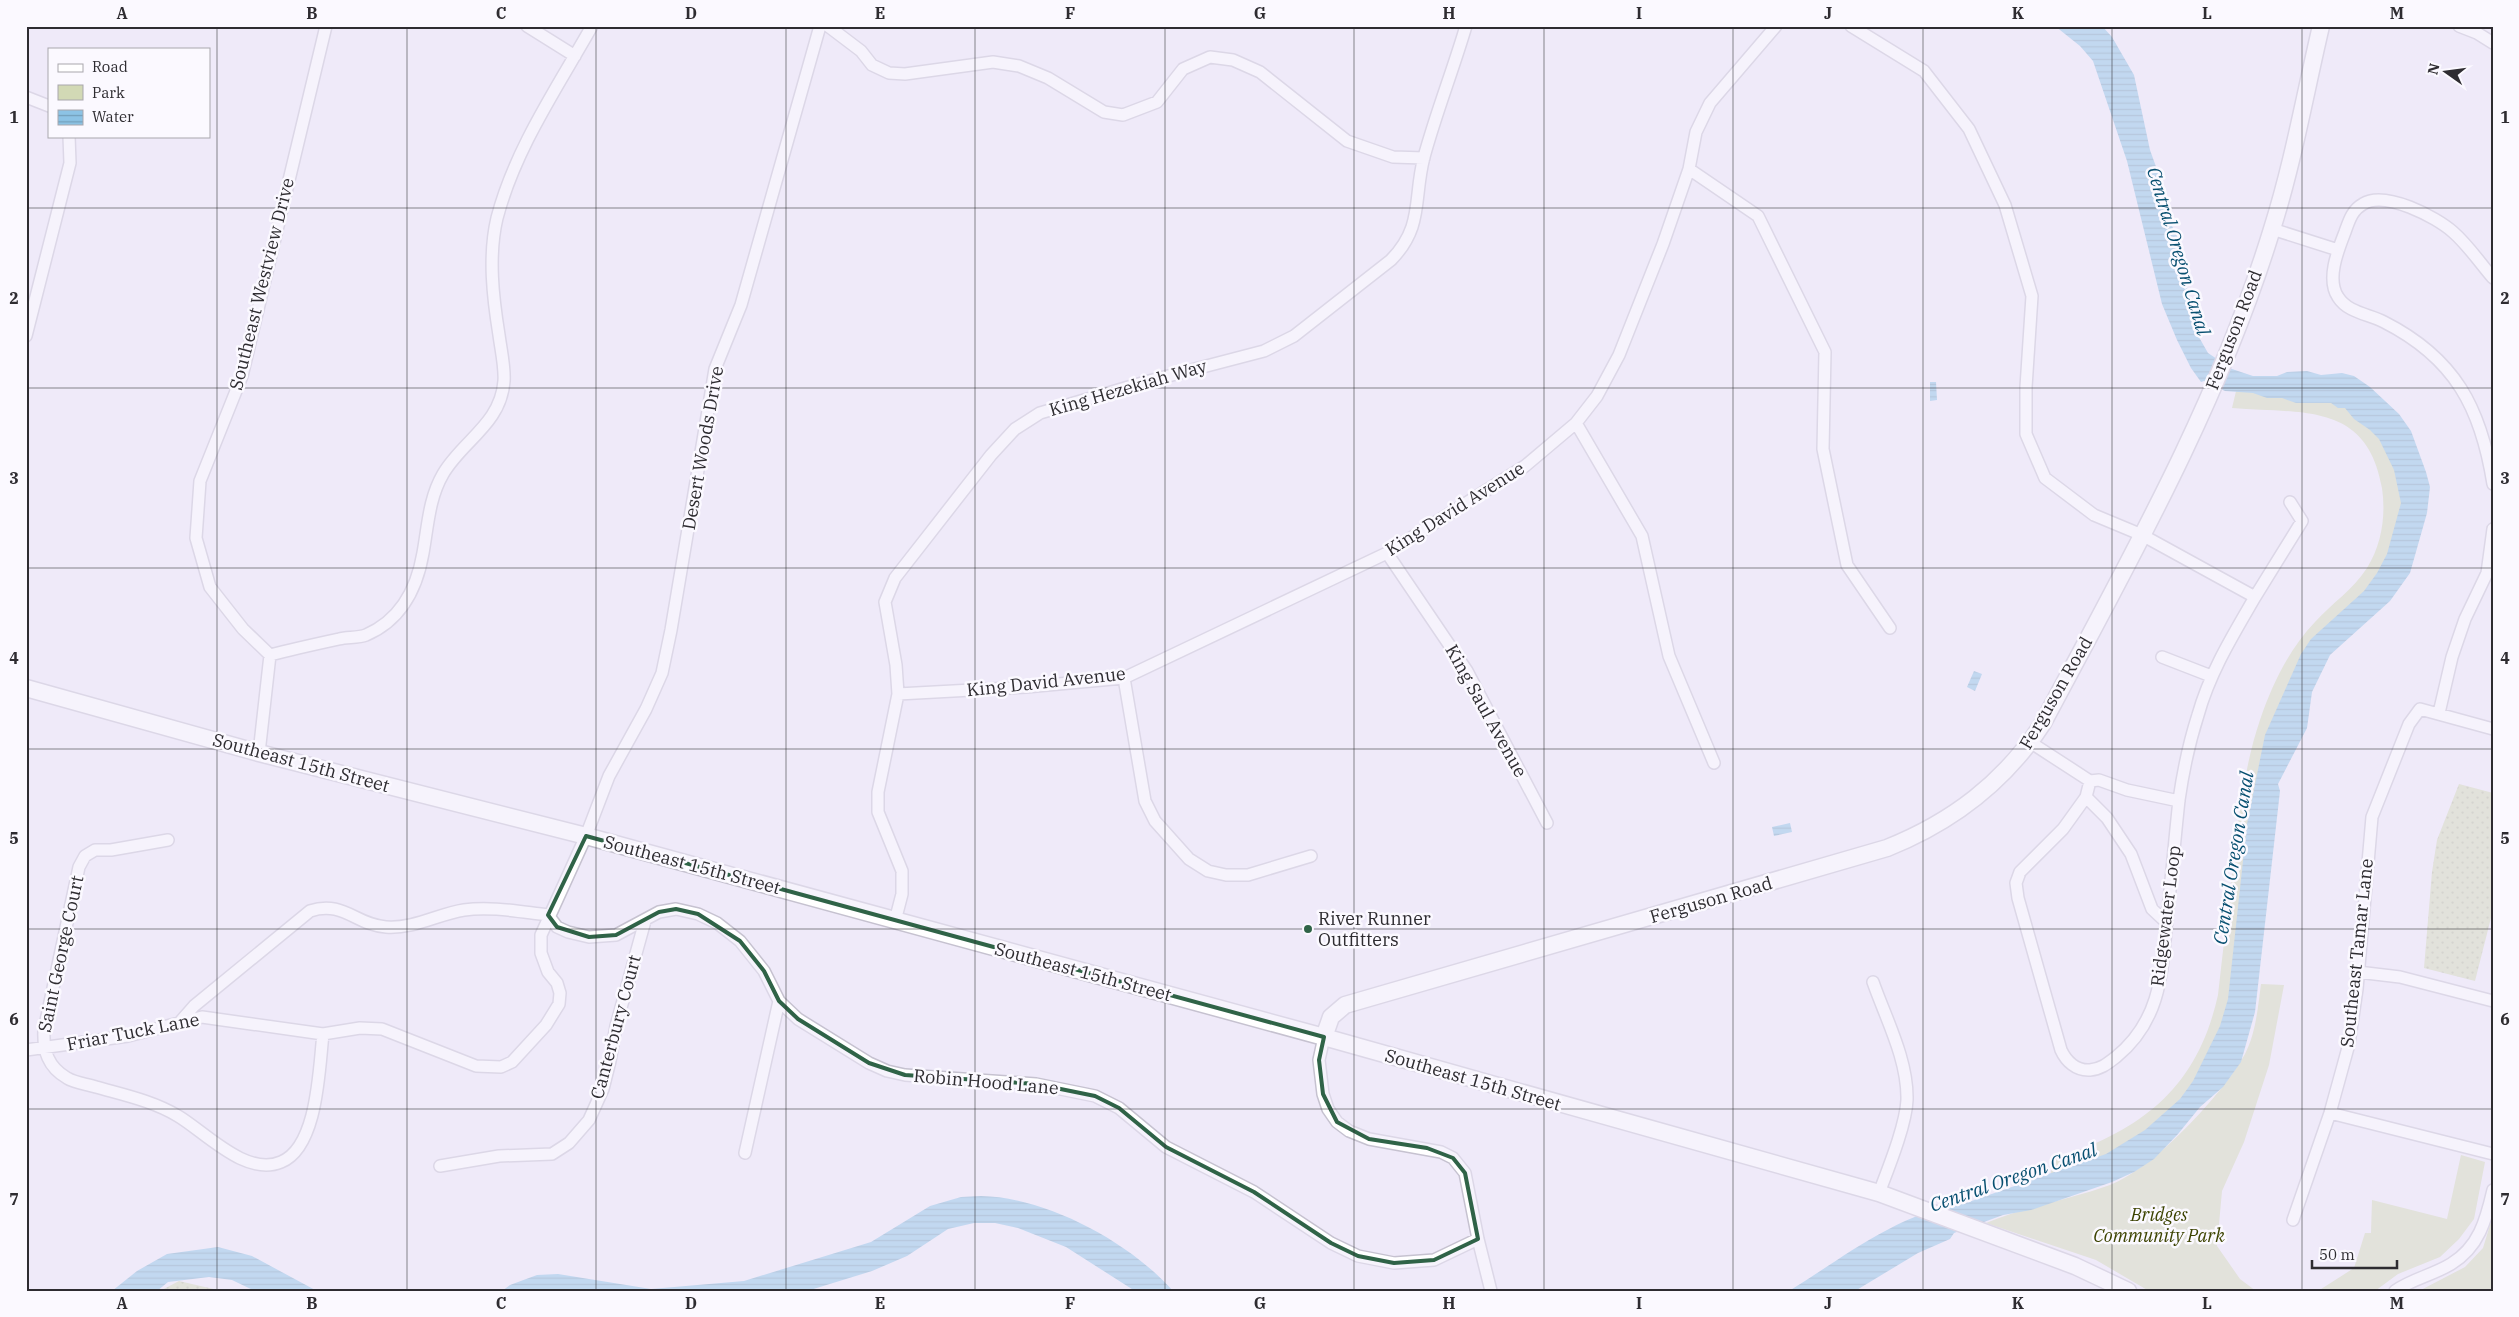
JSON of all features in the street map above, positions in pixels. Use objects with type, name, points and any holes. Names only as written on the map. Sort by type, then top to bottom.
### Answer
[{"type":"main road","name":"Ferguson Road","points":[[1324,1037],[1331,1017],[1345,1005],[1855,858],[1918,836],[1948,820],[1980,796],[2030,742],[2182,458],[2212,388],[2272,229],[2321,26]]},
{"type":"main road","name":"Southeast 15th Street","points":[[26,688],[259,753],[586,836],[1324,1037],[1879,1193],[2075,1266],[2128,1291]]},
{"type":"street","name":"Southeast Westview Drive","points":[[270,655],[243,629],[210,587],[196,538],[200,482],[242,376],[326,26]]},
{"type":"street","points":[[527,26],[575,56]]},
{"type":"street","points":[[259,753],[270,655],[345,637],[364,635],[386,624],[401,609],[417,582],[433,493],[444,472],[490,420],[501,400],[504,380],[494,301],[493,256],[497,220],[511,175],[532,131],[592,26]]},
{"type":"street","name":"Desert Woods Drive","points":[[586,836],[609,776],[646,710],[662,673],[715,369],[741,305],[820,26]]},
{"type":"street","points":[[828,26],[861,51],[872,65],[889,72],[905,74],[993,62],[1019,66],[1048,78],[1104,112],[1123,115],[1157,102],[1183,69],[1210,57],[1233,60],[1260,72],[1347,141],[1393,157],[1424,158]]},
{"type":"street","name":"King Hezekiah Way","points":[[895,921],[902,894],[902,871],[878,812],[878,792],[898,694],[896,664],[885,602],[888,590],[895,578],[980,468],[1016,429],[1040,413],[1264,350],[1294,336],[1391,260],[1404,246],[1413,226],[1424,158],[1466,26]]},
{"type":"street","name":"King David Avenue","points":[[898,694],[1026,687],[1124,678],[1386,553],[1525,466],[1576,423],[1597,396],[1619,355],[1663,244],[1689,169],[1696,132],[1710,104],[1776,26]]},
{"type":"street","points":[[1851,26],[1924,71],[1969,128],[2005,205],[2032,296],[2026,387],[2026,434],[2045,478],[2094,515],[2142,535],[2255,597]]},
{"type":"street","points":[[2459,26],[2477,33],[2493,43]]},
{"type":"street","points":[[26,97],[48,106]]},
{"type":"street","points":[[26,336],[70,163],[69,138]]},
{"type":"street","points":[[1689,169],[1758,216],[1825,352],[1823,449],[1847,564],[1890,628]]},
{"type":"street","points":[[2493,278],[2454,233],[2432,217],[2387,201],[2364,203],[2357,208],[2351,216],[2338,250],[2334,270],[2334,288],[2343,303],[2357,312],[2383,322],[2413,339],[2454,376],[2466,396],[2484,436],[2493,484]]},
{"type":"street","points":[[2272,229],[2338,250]]},
{"type":"street","points":[[1576,423],[1642,536],[1669,656],[1714,763]]},
{"type":"street","name":"Ridgewater Loop","points":[[2090,781],[2086,797],[2063,829],[2020,872],[2016,883],[2018,898],[2061,1050],[2065,1059],[2076,1067],[2088,1070],[2102,1068],[2128,1047],[2145,1026],[2158,994],[2164,966],[2179,800],[2187,754],[2211,676],[2255,597],[2302,521],[2290,502]]},
{"type":"street","points":[[2493,529],[2490,574],[2465,619],[2452,657],[2439,713],[2493,729]]},
{"type":"street","name":"King Saul Avenue","points":[[1386,553],[1467,671],[1547,822]]},
{"type":"street","points":[[2162,657],[2211,676]]},
{"type":"street","points":[[1124,678],[1145,801],[1155,821],[1189,859],[1208,871],[1226,876],[1248,875],[1311,856]]},
{"type":"street","name":"Southeast Tamar Lane","points":[[2293,1220],[2330,1113],[2349,1044],[2358,972],[2372,817],[2414,715],[2420,709],[2439,713]]},
{"type":"street","points":[[2030,742],[2090,781],[2099,780],[2127,790],[2179,800]]},
{"type":"street","points":[[2086,797],[2107,818],[2131,854],[2152,909],[2167,923]]},
{"type":"street","name":"Friar Tuck Lane","points":[[26,1050],[128,1036],[202,1018],[323,1034],[360,1028],[382,1029],[476,1066],[501,1067],[512,1062],[546,1025],[560,1004],[559,988],[541,953],[541,935],[548,915],[586,836]]},
{"type":"street","name":"Saint George Court","points":[[43,1049],[44,1030],[79,867],[85,856],[95,850],[111,850],[168,840]]},
{"type":"street","points":[[180,1022],[194,1006],[310,911],[322,907],[336,908],[385,927],[413,924],[464,910],[502,910],[548,915]]},
{"type":"street","name":"Robin Hood Lane","points":[[548,915],[557,927],[589,937],[616,934],[645,921],[659,912],[676,909],[698,914],[717,923],[740,941],[764,971],[779,1001],[798,1019],[869,1063],[887,1071],[905,1075],[1036,1084],[1095,1096],[1119,1108],[1166,1147],[1254,1192],[1331,1243],[1358,1256],[1394,1263],[1434,1260],[1478,1239]]},
{"type":"street","name":"Canterbury Court","points":[[440,1166],[499,1156],[552,1154],[569,1143],[589,1120],[602,1089],[610,1061],[616,1026],[645,921]]},
{"type":"street","points":[[2358,972],[2400,977],[2493,1001]]},
{"type":"street","points":[[1873,982],[1901,1060],[1907,1101],[1896,1148],[1879,1193]]},
{"type":"street","points":[[745,1153],[779,1001]]},
{"type":"street","points":[[43,1049],[50,1062],[68,1078],[149,1102],[178,1116],[241,1159],[271,1166],[283,1162],[294,1153],[312,1119],[323,1034]]},
{"type":"street","points":[[1324,1037],[1319,1060],[1323,1094],[1328,1109],[1337,1122],[1349,1131],[1369,1139],[1427,1148],[1453,1158],[1465,1173],[1478,1239],[1491,1291]]},
{"type":"street","points":[[2330,1113],[2493,1154]]},
{"type":"street","points":[[2395,1291],[2406,1283],[2450,1265],[2465,1254],[2476,1241],[2487,1218],[2493,1190]]},
{"type":"highlighted area","points":[[586,836],[1324,1037],[1319,1060],[1323,1094],[1337,1122],[1369,1139],[1427,1148],[1453,1158],[1465,1173],[1478,1239],[1434,1260],[1394,1263],[1358,1256],[1331,1243],[1254,1192],[1166,1147],[1119,1108],[1095,1096],[1036,1084],[905,1075],[869,1063],[798,1019],[779,1001],[764,971],[740,941],[698,914],[676,909],[659,912],[616,935],[589,937],[557,927],[548,915]]},
{"type":"green space","points":[[2238,383],[2320,389],[2386,426],[2409,525],[2335,638],[2286,724],[2244,997],[2185,1114],[2047,1189],[2054,1159],[2114,1134],[2139,1119],[2161,1101],[2180,1081],[2196,1056],[2209,1028],[2218,995],[2241,804],[2250,753],[2260,720],[2270,694],[2289,656],[2315,622],[2349,590],[2367,568],[2376,549],[2382,529],[2382,488],[2374,460],[2362,440],[2346,426],[2327,418],[2306,413],[2232,408]]},
{"type":"green space","points":[[2459,784],[2493,793],[2493,910],[2475,981],[2424,968],[2432,872],[2437,840]]},
{"type":"green space","name":"Bridges Community Park","points":[[2261,984],[2284,985],[2269,1065],[2244,1142],[2222,1191],[2217,1246],[2240,1279],[2256,1291],[2149,1291],[2096,1260],[1986,1223],[2016,1212],[2110,1185],[2127,1176],[2166,1147],[2204,1109],[2245,1054],[2254,1028]]},
{"type":"green space","points":[[2461,1155],[2485,1162],[2474,1219],[2459,1239],[2440,1257],[2398,1274],[2375,1291],[2318,1291],[2354,1268],[2365,1233],[2371,1233],[2372,1200],[2447,1219]]},
{"type":"green space","points":[[2493,1215],[2493,1291],[2419,1291],[2465,1267],[2483,1248]]},
{"type":"green space","points":[[179,1281],[222,1291],[160,1291]]},
{"type":"water","name":"Central Oregon Canal","points":[[2055,26],[2102,26],[2112,37],[2134,75],[2150,150],[2164,189],[2172,226],[2180,242],[2192,318],[2196,332],[2208,353],[2232,369],[2253,376],[2277,376],[2287,372],[2307,371],[2321,375],[2342,373],[2354,376],[2370,387],[2399,414],[2411,431],[2430,487],[2427,513],[2410,573],[2390,601],[2330,655],[2312,692],[2307,728],[2278,784],[2280,791],[2255,1012],[2241,1062],[2223,1087],[2200,1107],[2154,1159],[2134,1172],[2112,1182],[2031,1210],[2003,1215],[1954,1233],[1950,1239],[1918,1253],[1855,1291],[1789,1291],[1872,1238],[1916,1216],[1963,1204],[2106,1154],[2145,1130],[2180,1099],[2193,1081],[2220,1026],[2228,999],[2247,824],[2265,735],[2301,654],[2311,639],[2364,591],[2377,573],[2387,554],[2401,503],[2394,470],[2379,439],[2354,419],[2345,408],[2338,408],[2331,403],[2296,403],[2282,398],[2267,398],[2253,393],[2225,391],[2204,381],[2201,382],[2191,368],[2177,340],[2162,304],[2127,161],[2093,61],[2080,46]]},
{"type":"water","points":[[1930,382],[1936,382],[1937,400],[1930,401]]},
{"type":"water","points":[[1974,671],[1982,674],[1975,691],[1967,687]]},
{"type":"water","points":[[1790,823],[1792,832],[1774,836],[1772,827]]},
{"type":"water","points":[[961,1197],[1006,1198],[1032,1204],[1085,1226],[1134,1256],[1173,1291],[1135,1291],[1066,1247],[1018,1228],[995,1223],[974,1223],[948,1229],[907,1256],[872,1271],[807,1291],[502,1291],[510,1285],[537,1275],[558,1274],[651,1289],[744,1281],[871,1242],[930,1206]]},
{"type":"water","points":[[218,1247],[252,1256],[317,1291],[255,1291],[232,1280],[209,1277],[168,1282],[157,1291],[112,1291],[137,1271],[167,1254]]},
{"type":"place","name":"River Runner Outfitters","points":[[1308,929]]}]
